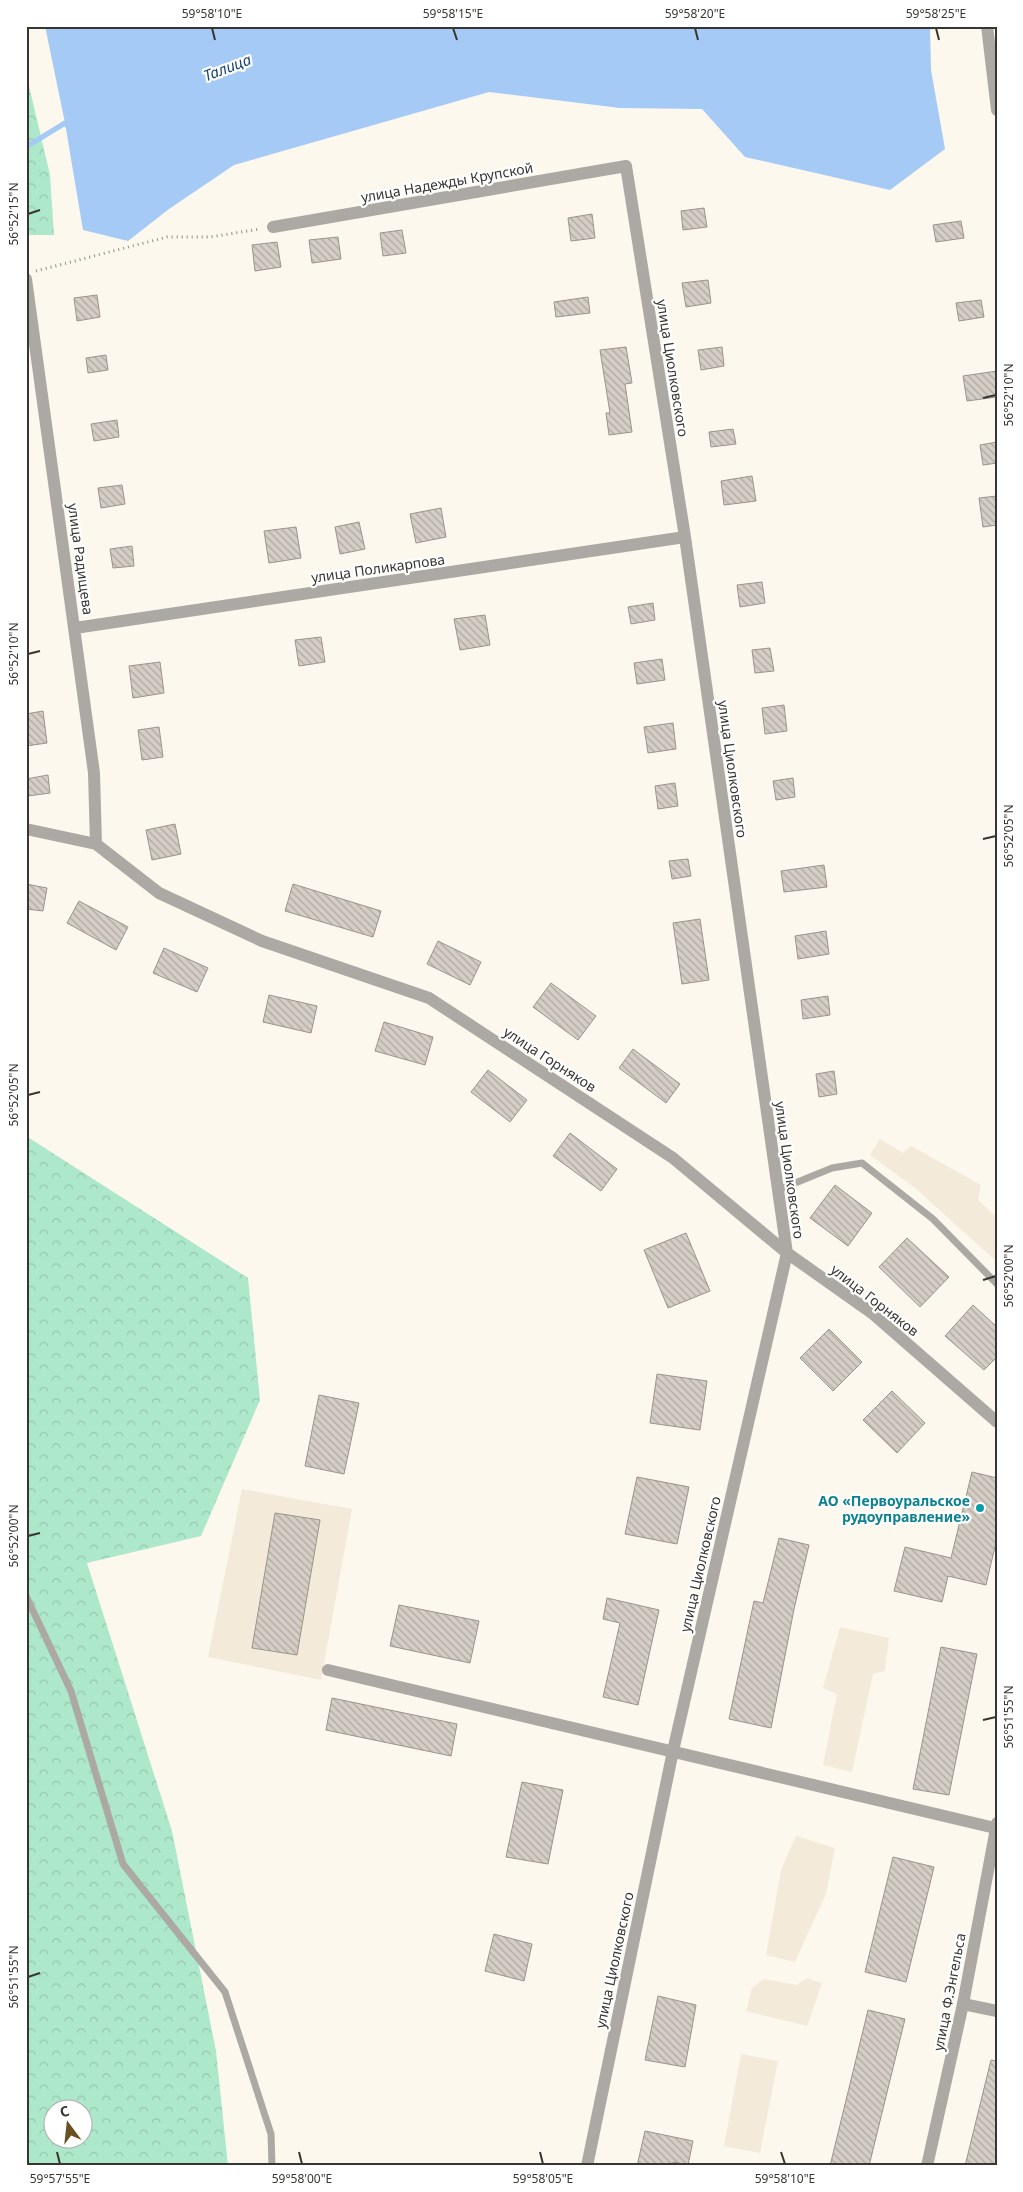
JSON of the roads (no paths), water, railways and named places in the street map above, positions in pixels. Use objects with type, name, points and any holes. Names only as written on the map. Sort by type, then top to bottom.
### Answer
[{"type":"street","points":[[987,26],[997,110]]},
{"type":"street","name":"улица Надежды Крупской","points":[[273,227],[626,166]]},
{"type":"street","name":"улица Циолковского","points":[[587,2166],[673,1751],[787,1253],[684,537],[626,166]]},
{"type":"street","name":"улица Радищева","points":[[26,279],[76,628],[94,773],[96,844]]},
{"type":"street","name":"улица Поликарпова","points":[[76,628],[684,537]]},
{"type":"street","name":"улица Горняков","points":[[26,829],[96,844],[159,893],[262,941],[429,998],[673,1158],[787,1253],[872,1313],[997,1422]]},
{"type":"street","points":[[328,1670],[996,1826]]},
{"type":"street","name":"улица Ф.Энгельса","points":[[927,2166],[963,2004],[996,1826]]},
{"type":"street","points":[[963,2004],[997,2011]]},
{"type":"lane","points":[[778,1190],[832,1168],[862,1163],[933,1219],[997,1284]]},
{"type":"lane","points":[[26,1596],[71,1691],[123,1864],[225,1992],[272,2134],[272,2166]]},
{"type":"water","points":[[45,26],[930,26],[931,70],[945,149],[890,190],[745,157],[702,109],[620,108],[489,92],[234,165],[169,209],[128,241],[83,230],[65,123]]},
{"type":"waterway","name":"Талица","points":[[923,28],[936,26]]},
{"type":"waterway","name":"Талица","points":[[26,147],[65,123],[70,128]]},
{"type":"place","name":"АО «Первоуральское рудоуправление»","points":[[980,1508]]}]
